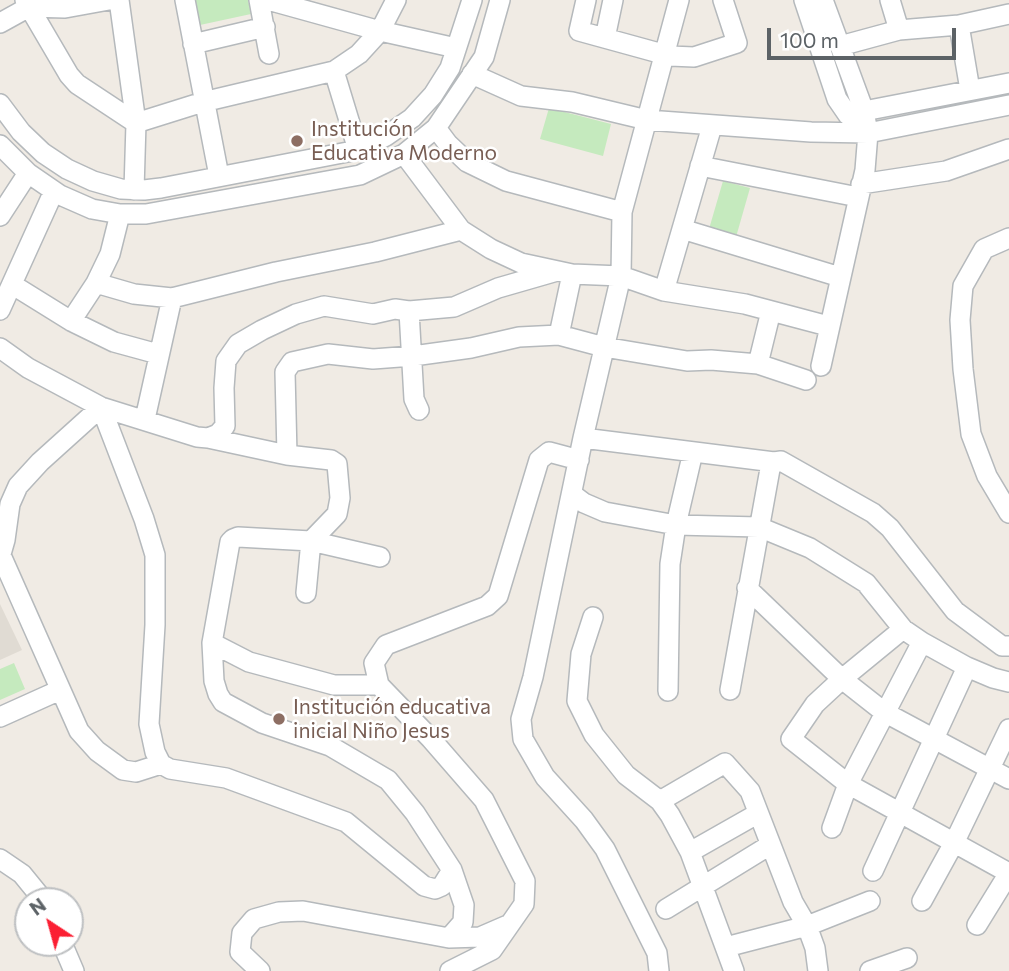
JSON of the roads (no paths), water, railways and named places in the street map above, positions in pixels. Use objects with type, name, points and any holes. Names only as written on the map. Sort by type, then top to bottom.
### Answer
[{"type":"street","points":[[119,0],[136,123],[134,190]]},
{"type":"street","points":[[185,0],[219,176]]},
{"type":"street","points":[[259,0],[269,54]]},
{"type":"street","points":[[268,0],[380,31],[456,48]]},
{"type":"street","points":[[136,123],[203,102],[334,71],[359,54],[380,31],[396,0]]},
{"type":"street","points":[[0,104],[21,132],[57,162],[93,181],[134,190],[161,188],[358,149],[386,136],[412,118],[433,95],[450,68],[472,0]]},
{"type":"street","points":[[0,145],[28,173],[54,191],[92,209],[120,214],[172,210],[360,175],[404,153],[436,128],[484,57],[500,0]]},
{"type":"street","points":[[586,0],[579,31],[664,55],[694,57],[737,43],[723,0]]},
{"type":"street","points":[[605,38],[613,0]]},
{"type":"street","points":[[659,971],[657,953],[605,849],[584,820],[545,777],[523,738],[521,719],[533,677],[583,438],[621,276],[622,212],[679,0]]},
{"type":"street","points":[[803,0],[838,99],[848,115],[868,133]]},
{"type":"street","points":[[821,366],[865,170],[868,133],[864,111],[823,0]]},
{"type":"street","points":[[890,0],[899,30]]},
{"type":"street","points":[[0,23],[27,3],[65,8],[100,1]]},
{"type":"street","points":[[27,3],[77,84],[136,123]]},
{"type":"street","points":[[840,47],[899,30],[959,25],[1009,14]]},
{"type":"street","points":[[959,25],[970,90]]},
{"type":"street","points":[[193,44],[265,27]]},
{"type":"street","points":[[334,71],[358,149]]},
{"type":"street","points":[[472,74],[521,96],[572,102],[647,120],[811,132],[868,133],[1009,105]]},
{"type":"street","points":[[864,111],[1009,83]]},
{"type":"street","points":[[664,291],[712,126]]},
{"type":"street","points":[[436,128],[467,162],[506,181],[622,212]]},
{"type":"street","points":[[700,166],[860,191],[946,171],[1009,149]]},
{"type":"street","points":[[404,153],[461,230],[491,249],[521,263],[565,272],[621,276],[664,291],[745,304],[828,326]]},
{"type":"street","points":[[0,216],[28,173]]},
{"type":"street","points":[[0,310],[54,191]]},
{"type":"street","points":[[71,321],[110,254],[120,214]]},
{"type":"street","points":[[682,229],[840,276]]},
{"type":"street","points":[[96,282],[134,294],[172,298],[461,230]]},
{"type":"street","points":[[1009,238],[984,250],[963,286],[960,320],[971,434],[987,476],[1009,513]]},
{"type":"street","points":[[208,438],[218,434],[225,426],[226,361],[238,344],[296,314],[324,306],[373,314],[395,309],[410,311],[453,307],[498,288],[565,272]]},
{"type":"street","points":[[559,335],[565,272]]},
{"type":"street","points":[[13,285],[71,321],[114,342],[158,354]]},
{"type":"street","points":[[145,419],[172,298]]},
{"type":"street","points":[[410,311],[415,398],[419,410]]},
{"type":"street","points":[[758,364],[771,311]]},
{"type":"street","points":[[287,456],[285,372],[292,362],[328,354],[373,359],[413,356],[471,348],[519,337],[559,335],[604,347],[687,361],[758,364],[806,380]]},
{"type":"street","points":[[0,348],[28,368],[101,407],[197,437],[287,456],[331,460],[337,464],[340,498],[337,514],[311,541],[306,593]]},
{"type":"street","points":[[101,407],[40,462],[18,486],[10,504],[5,540],[0,554],[79,731],[106,760],[123,770],[136,772],[161,764]]},
{"type":"street","points":[[101,407],[155,555],[155,625],[149,723],[155,752],[161,764],[170,769],[226,778],[346,822],[424,886],[435,889],[442,886],[452,870]]},
{"type":"street","points":[[583,438],[781,461],[873,513],[890,528],[955,611],[1002,646],[1009,646]]},
{"type":"street","points":[[450,971],[492,950],[524,904],[525,881],[484,800],[379,685],[374,663],[386,645],[487,606],[498,596],[539,460],[549,452],[579,460]]},
{"type":"street","points":[[668,691],[670,564],[693,452]]},
{"type":"street","points":[[730,690],[747,588],[770,469],[774,462]]},
{"type":"street","points":[[572,494],[604,512],[676,525],[759,527],[810,548],[866,583],[903,629],[922,642],[967,667],[1009,682]]},
{"type":"street","points":[[380,557],[311,541],[238,537],[233,539],[230,542],[212,643],[214,681],[223,702],[262,723],[330,746],[388,780],[415,813],[452,870],[464,905],[463,922],[449,938]]},
{"type":"street","points":[[747,588],[842,679],[884,712],[1009,779]]},
{"type":"street","points":[[593,617],[581,654],[578,701],[594,735],[626,775],[660,801],[690,852],[734,971]]},
{"type":"street","points":[[903,629],[815,704],[791,739],[848,784],[1009,873],[977,925]]},
{"type":"street","points":[[832,828],[848,784],[922,642]]},
{"type":"street","points":[[212,643],[249,662],[334,685],[379,685]]},
{"type":"street","points":[[873,871],[967,667]]},
{"type":"street","points":[[0,717],[60,690]]},
{"type":"street","points":[[922,901],[955,841],[1009,729]]},
{"type":"street","points":[[660,801],[726,763],[750,790],[793,902],[807,926],[815,948],[818,971]]},
{"type":"street","points":[[690,852],[757,814]]},
{"type":"street","points":[[666,909],[770,845]]},
{"type":"street","points":[[0,859],[22,874],[33,887]]},
{"type":"street","points":[[726,947],[807,926],[870,901]]},
{"type":"street","points":[[260,971],[240,952],[242,933],[254,919],[279,912],[303,911],[449,938],[480,937],[514,922]]},
{"type":"street","points":[[870,971],[907,958]]},
{"type":"place","name":"Institución Educativa Moderno","points":[[297,141]]},
{"type":"place","name":"Institución educativa inicial Niño Jesus","points":[[279,719]]}]
